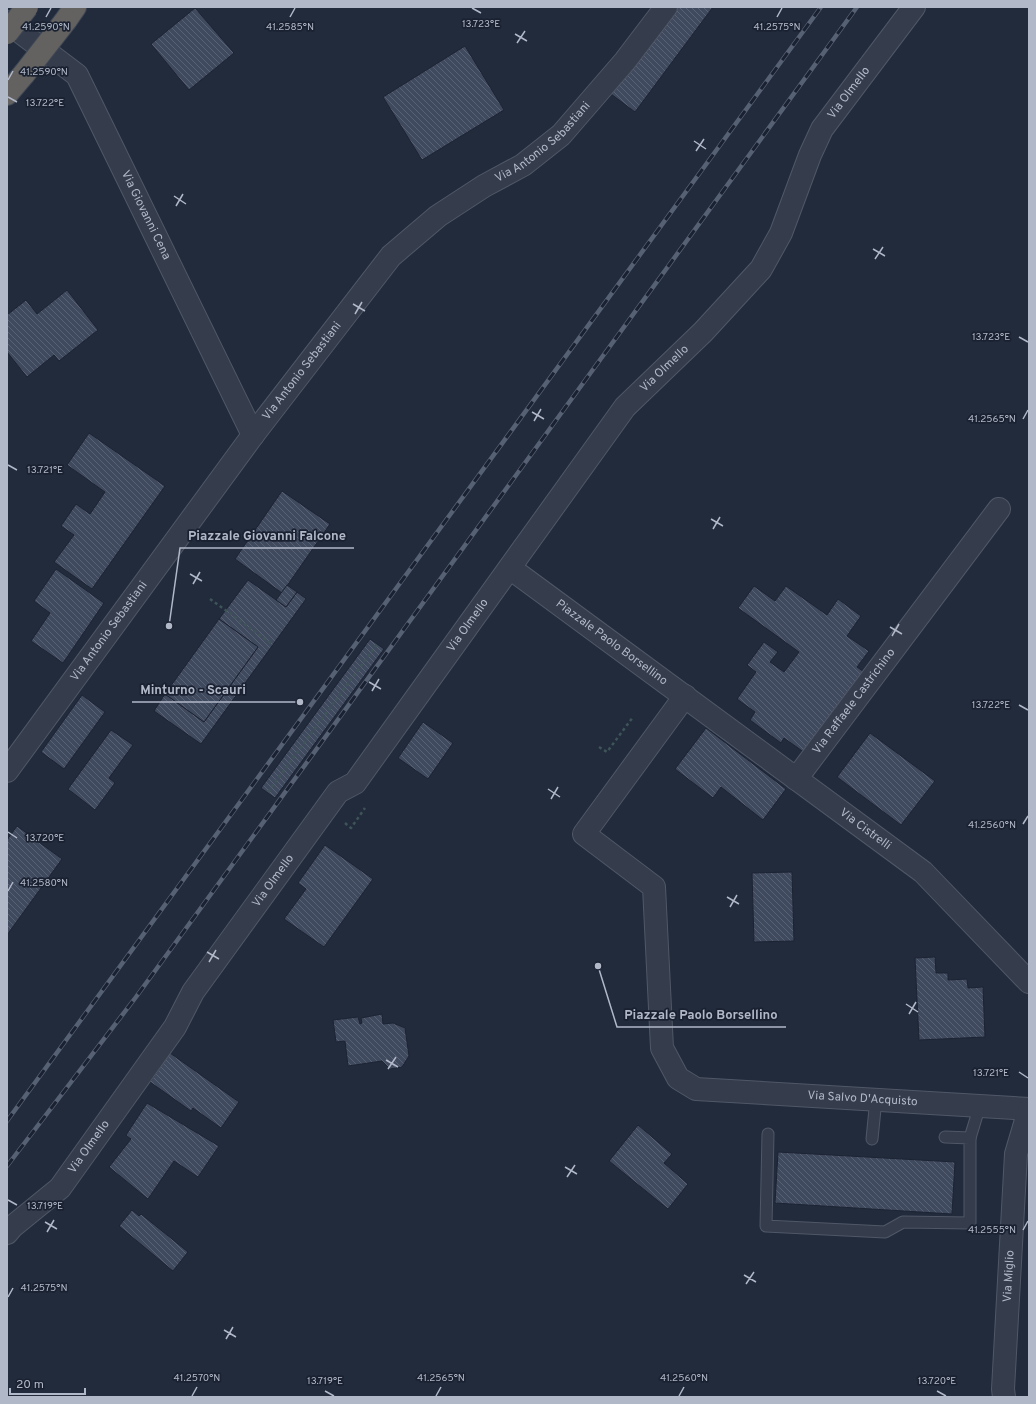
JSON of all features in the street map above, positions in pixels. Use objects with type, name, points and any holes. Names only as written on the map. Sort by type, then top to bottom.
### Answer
[{"type":"highway","points":[[7,33],[27,7]]},
{"type":"highway","points":[[7,94],[70,13]]},
{"type":"street","name":"Via Antonio Sebastiani","points":[[7,771],[253,435],[391,256],[438,216],[484,186],[523,165],[561,135],[626,61],[666,7]]},
{"type":"street","name":"Via Olmello","points":[[7,1233],[12,1227],[60,1188],[175,1027],[193,992],[338,792],[355,783],[624,407],[703,332],[761,269],[781,233],[810,155],[822,129],[914,7]]},
{"type":"street","name":"Via Giovanni Cena","points":[[7,22],[77,75],[253,435]]},
{"type":"street","name":"Via Raffaele Castrichino","points":[[796,778],[999,509]]},
{"type":"street","name":"Piazzale Paolo Borsellino","points":[[510,568],[685,696]]},
{"type":"street","name":"Via Cistrelli","points":[[685,696],[923,872],[1029,982]]},
{"type":"street","name":"Via Salvo D'Acquisto","points":[[685,696],[584,834],[654,887],[662,1048],[678,1078],[696,1089],[1029,1109]]},
{"type":"street","name":"Via Miglio","points":[[1004,1397],[1003,1389],[1016,1154],[1029,1109]]},
{"type":"lane","points":[[872,1139],[876,1099]]},
{"type":"lane","points":[[768,1134],[766,1226],[885,1232],[903,1222],[970,1223],[970,1138],[980,1106]]},
{"type":"lane","points":[[945,1137],[970,1138]]},
{"type":"path","points":[[210,599],[272,644]]},
{"type":"path","points":[[234,617],[236,613]]},
{"type":"path","points":[[263,637],[265,633]]},
{"type":"path","points":[[268,792],[377,644]]},
{"type":"path","points":[[599,747],[607,752],[633,717]]},
{"type":"path","points":[[351,828],[365,808]]},
{"type":"building","points":[[677,7],[713,7],[635,112],[611,94]]},
{"type":"building","points":[[195,8],[234,53],[189,90],[151,44]]},
{"type":"building","points":[[465,46],[504,110],[422,160],[383,97]]},
{"type":"building","points":[[67,290],[98,330],[59,361],[54,355],[27,377],[7,352],[7,315],[26,300],[37,314]]},
{"type":"building","points":[[89,433],[165,486],[92,589],[54,562],[74,535],[61,526],[76,504],[90,514],[105,492],[67,465]]},
{"type":"building","points":[[282,491],[330,524],[282,593],[235,559]]},
{"type":"building","points":[[56,569],[104,603],[63,663],[31,641],[50,613],[34,601]]},
{"type":"building","points":[[248,580],[286,607],[297,592],[306,599],[201,744],[154,711],[165,694],[204,722],[258,647],[219,619]]},
{"type":"building","points":[[287,585],[297,592],[286,607],[276,600]]},
{"type":"building","points":[[754,586],[775,601],[786,586],[827,615],[838,599],[861,616],[847,636],[869,651],[857,667],[864,672],[805,753],[784,738],[781,743],[750,720],[755,712],[737,699],[756,672],[747,665],[764,642],[778,652],[770,662],[784,672],[799,652],[738,608]]},
{"type":"building","points":[[219,619],[258,647],[204,722],[165,694]]},
{"type":"building","points":[[370,639],[384,649],[275,798],[261,788]]},
{"type":"building","points":[[82,695],[105,712],[64,769],[41,752]]},
{"type":"building","points":[[423,722],[453,743],[428,779],[398,758]]},
{"type":"building","points":[[706,728],[786,789],[763,820],[721,787],[713,798],[675,769]]},
{"type":"building","points":[[111,730],[133,745],[109,778],[115,783],[95,810],[68,789]]},
{"type":"building","points":[[870,733],[935,781],[901,825],[837,777]]},
{"type":"building","points":[[17,826],[62,859],[7,935],[7,840]]},
{"type":"building","points":[[325,845],[373,879],[324,947],[284,919],[306,889],[298,883]]},
{"type":"building","points":[[792,872],[794,941],[754,942],[752,873]]},
{"type":"building","points":[[935,957],[936,973],[948,973],[948,980],[967,979],[968,988],[983,987],[985,1037],[919,1040],[915,958]]},
{"type":"building","points":[[382,1014],[383,1024],[393,1023],[405,1028],[409,1056],[402,1067],[390,1069],[382,1061],[348,1066],[345,1041],[336,1042],[333,1020],[358,1017],[360,1024],[362,1023],[361,1018]]},
{"type":"building","points":[[170,1053],[239,1102],[221,1128],[193,1108],[191,1111],[150,1082]]},
{"type":"building","points":[[147,1103],[219,1146],[198,1177],[174,1161],[148,1199],[109,1167],[131,1139],[126,1135]]},
{"type":"building","points":[[638,1125],[672,1154],[664,1163],[688,1184],[668,1209],[609,1161]]},
{"type":"building","points":[[778,1152],[955,1162],[952,1214],[775,1203]]},
{"type":"building","points":[[132,1210],[139,1216],[141,1214],[188,1252],[173,1271],[119,1226]]},
{"type":"railway","points":[[7,1121],[821,7]]},
{"type":"railway","points":[[7,1166],[136,997],[857,7]]},
{"type":"place","name":"Piazzale Giovanni Falcone","points":[[169,626]]},
{"type":"place","name":"Minturno - Scauri","points":[[300,702]]},
{"type":"place","name":"Piazzale Paolo Borsellino","points":[[598,966]]}]
